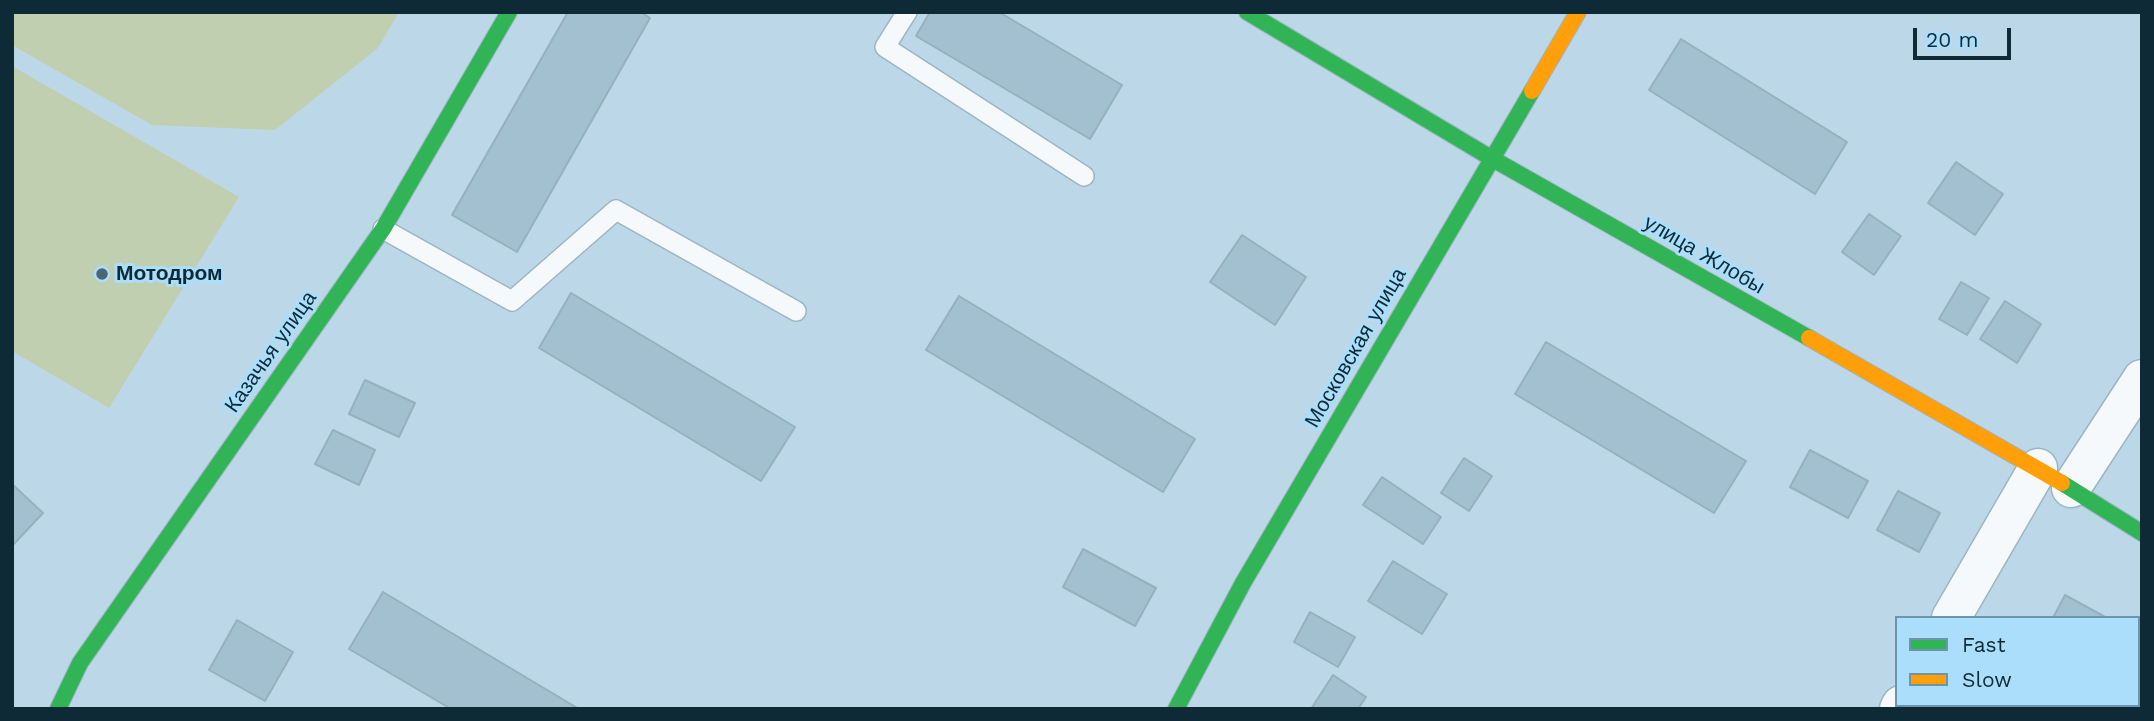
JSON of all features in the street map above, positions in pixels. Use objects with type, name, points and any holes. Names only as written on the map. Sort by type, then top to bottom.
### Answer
[{"type":"street","name":"Казачья улица","points":[[58,709],[80,663],[383,229],[509,12]]},
{"type":"street","name":"улица Жлобы","points":[[1247,12],[1491,158],[2038,468],[2142,533]]},
{"type":"street","name":"Московская улица","points":[[1176,709],[1243,583],[1578,12]]},
{"type":"street","points":[[2071,488],[2142,379]]},
{"type":"street","points":[[1952,616],[2038,468]]},
{"type":"lane","points":[[907,12],[885,47],[1084,176]]},
{"type":"lane","points":[[383,229],[512,301],[616,210],[796,311]]},
{"type":"green space","points":[[12,12],[399,12],[378,48],[275,130],[152,125],[12,45]]},
{"type":"green space","name":"Мотодром","points":[[12,66],[239,197],[109,408],[12,351]]},
{"type":"building","points":[[568,12],[641,12],[650,18],[517,252],[452,215]]},
{"type":"building","points":[[930,12],[999,12],[1122,85],[1090,139],[916,36]]},
{"type":"building","points":[[1681,39],[1847,142],[1815,194],[1649,90]]},
{"type":"building","points":[[1956,162],[2003,194],[1975,235],[1928,203]]},
{"type":"building","points":[[1869,214],[1901,236],[1874,275],[1842,252]]},
{"type":"building","points":[[1242,235],[1306,277],[1275,325],[1210,282]]},
{"type":"building","points":[[1961,282],[1989,298],[1967,335],[1939,319]]},
{"type":"building","points":[[571,293],[795,427],[761,481],[539,348]]},
{"type":"building","points":[[959,296],[1195,439],[1163,492],[926,350]]},
{"type":"building","points":[[2005,301],[2041,324],[2017,363],[1980,339]]},
{"type":"building","points":[[1546,342],[1746,461],[1714,513],[1515,394]]},
{"type":"building","points":[[365,380],[415,403],[399,437],[349,414]]},
{"type":"building","points":[[333,430],[375,450],[359,485],[315,464]]},
{"type":"building","points":[[1810,450],[1868,481],[1848,518],[1790,487]]},
{"type":"building","points":[[1464,458],[1492,476],[1469,511],[1441,493]]},
{"type":"building","points":[[1382,477],[1441,517],[1423,544],[1363,505]]},
{"type":"building","points":[[12,486],[43,513],[12,546]]},
{"type":"building","points":[[1898,491],[1940,513],[1919,552],[1877,530]]},
{"type":"building","points":[[1083,549],[1156,588],[1135,626],[1063,587]]},
{"type":"building","points":[[1393,561],[1447,594],[1422,634],[1368,601]]},
{"type":"building","points":[[383,592],[579,709],[451,709],[349,649]]},
{"type":"building","points":[[2065,595],[2103,616],[2054,616]]},
{"type":"building","points":[[1310,612],[1355,637],[1338,667],[1294,642]]},
{"type":"building","points":[[237,620],[293,652],[265,701],[209,670]]},
{"type":"building","points":[[1333,675],[1366,697],[1358,709],[1311,709]]},
{"type":"building","points":[[1970,707],[2030,707],[2029,709],[1969,709]]},
{"type":"traffic: fast","points":[[58,709],[80,663],[383,229],[509,12]]},
{"type":"traffic: fast","points":[[1247,12],[1491,158],[1809,338]]},
{"type":"traffic: fast","points":[[1176,709],[1243,583],[1532,91]]},
{"type":"traffic: fast","points":[[2062,483],[2142,533]]},
{"type":"traffic: slow","points":[[1532,91],[1578,12]]},
{"type":"traffic: slow","points":[[1809,338],[2062,483]]},
{"type":"place","name":"Мотодром","points":[[102,274]]}]
